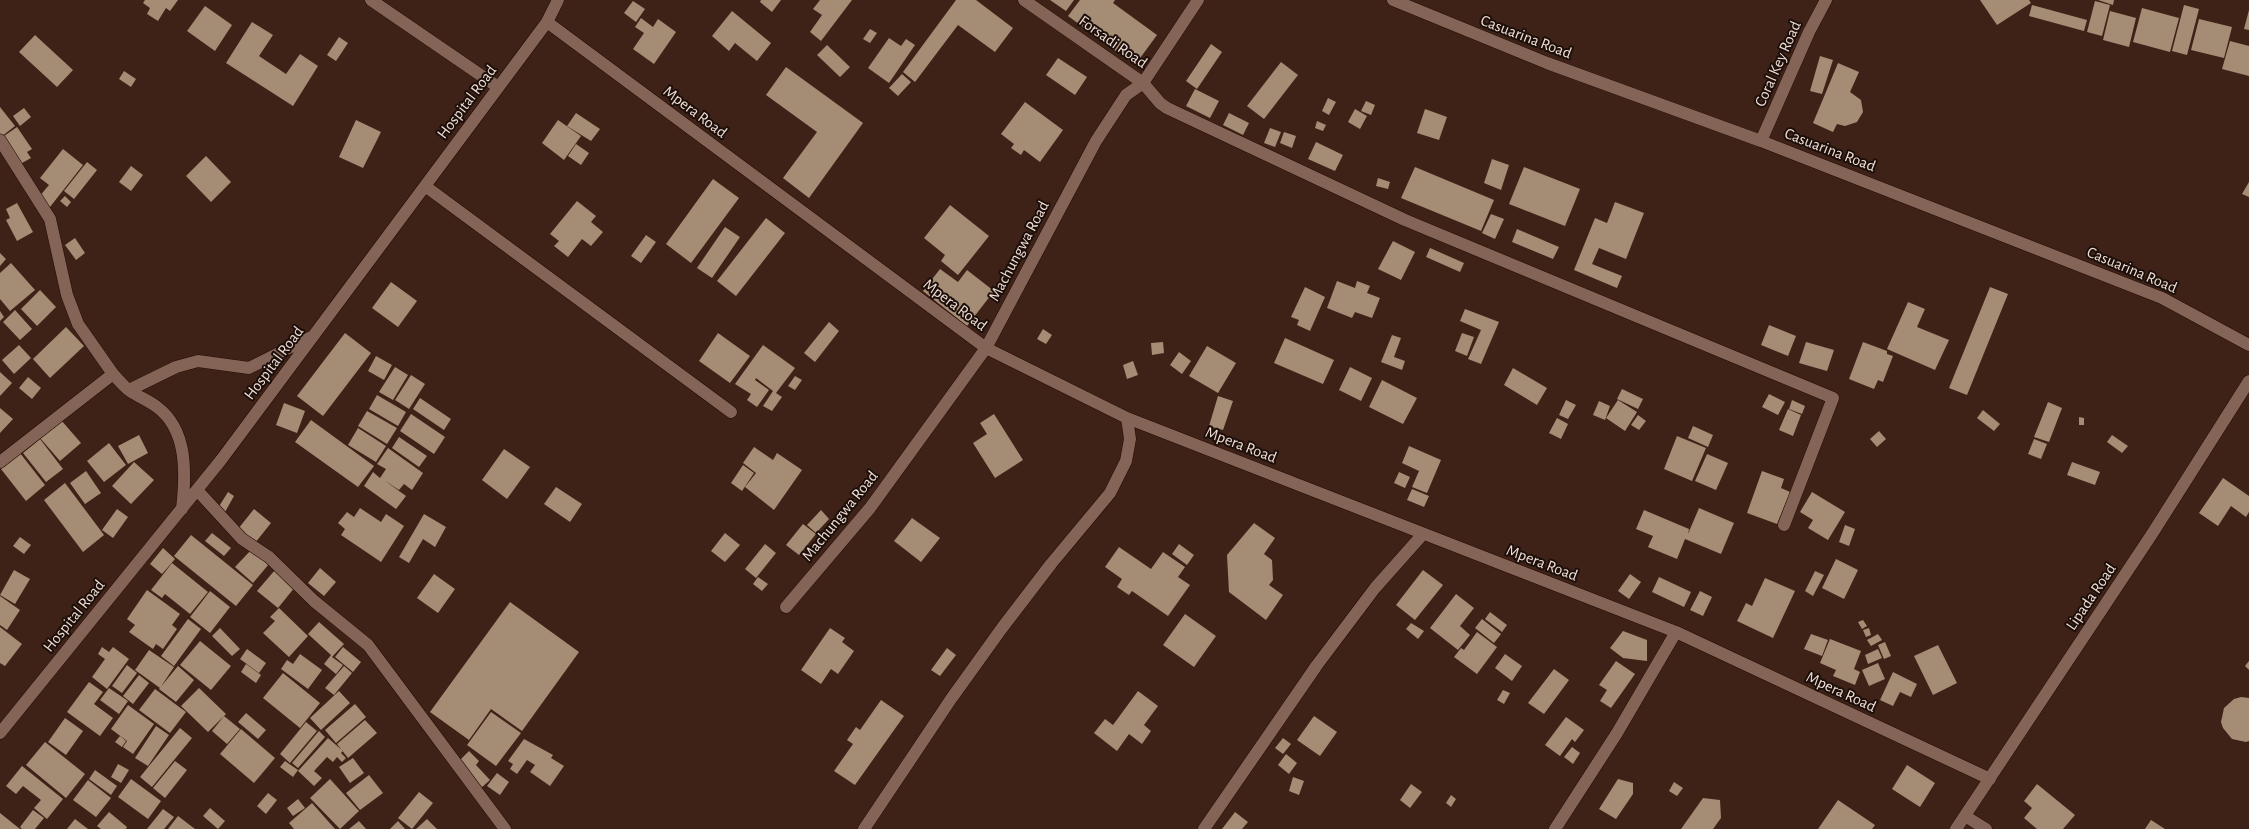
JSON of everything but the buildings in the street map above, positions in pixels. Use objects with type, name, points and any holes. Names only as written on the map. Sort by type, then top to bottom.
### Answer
[{"type":"street","points":[[371,0],[498,87]]},
{"type":"street","name":"Hospital Road","points":[[0,733],[197,490],[426,186],[547,22],[558,0]]},
{"type":"street","name":"Forsadi Road","points":[[1024,0],[1143,83],[1160,103],[1167,108],[1405,220],[1833,398],[1784,524]]},
{"type":"street","name":"Machungwa Road","points":[[786,606],[870,508],[986,348],[1096,141],[1126,95],[1143,83],[1198,0]]},
{"type":"street","name":"Casuarina Road","points":[[1393,0],[1547,63],[1761,141],[2162,298],[2249,345]]},
{"type":"street","name":"Coral Key Road","points":[[1761,141],[1808,32],[1826,0]]},
{"type":"street","name":"Mpera Road","points":[[547,22],[986,348],[1127,418],[1676,632],[1990,779]]},
{"type":"street","points":[[0,140],[50,218],[67,295],[78,324],[113,374],[129,390],[158,407],[172,424],[184,456],[186,474],[182,509]]},
{"type":"street","points":[[426,186],[731,412]]},
{"type":"street","points":[[129,390],[176,367],[198,361],[250,368],[314,335]]},
{"type":"street","points":[[0,462],[113,374]]},
{"type":"street","name":"Lipada Road","points":[[1956,829],[2152,534],[2249,381]]},
{"type":"street","points":[[864,829],[951,699],[997,634],[1051,564],[1110,493],[1126,461],[1130,439],[1127,418]]},
{"type":"street","points":[[197,490],[242,539],[269,557],[314,601],[368,645],[505,829]]},
{"type":"street","points":[[1204,829],[1317,665],[1375,588],[1423,534]]},
{"type":"street","points":[[1555,829],[1617,733],[1676,632]]},
{"type":"street","points":[[1965,816],[1986,829]]}]
